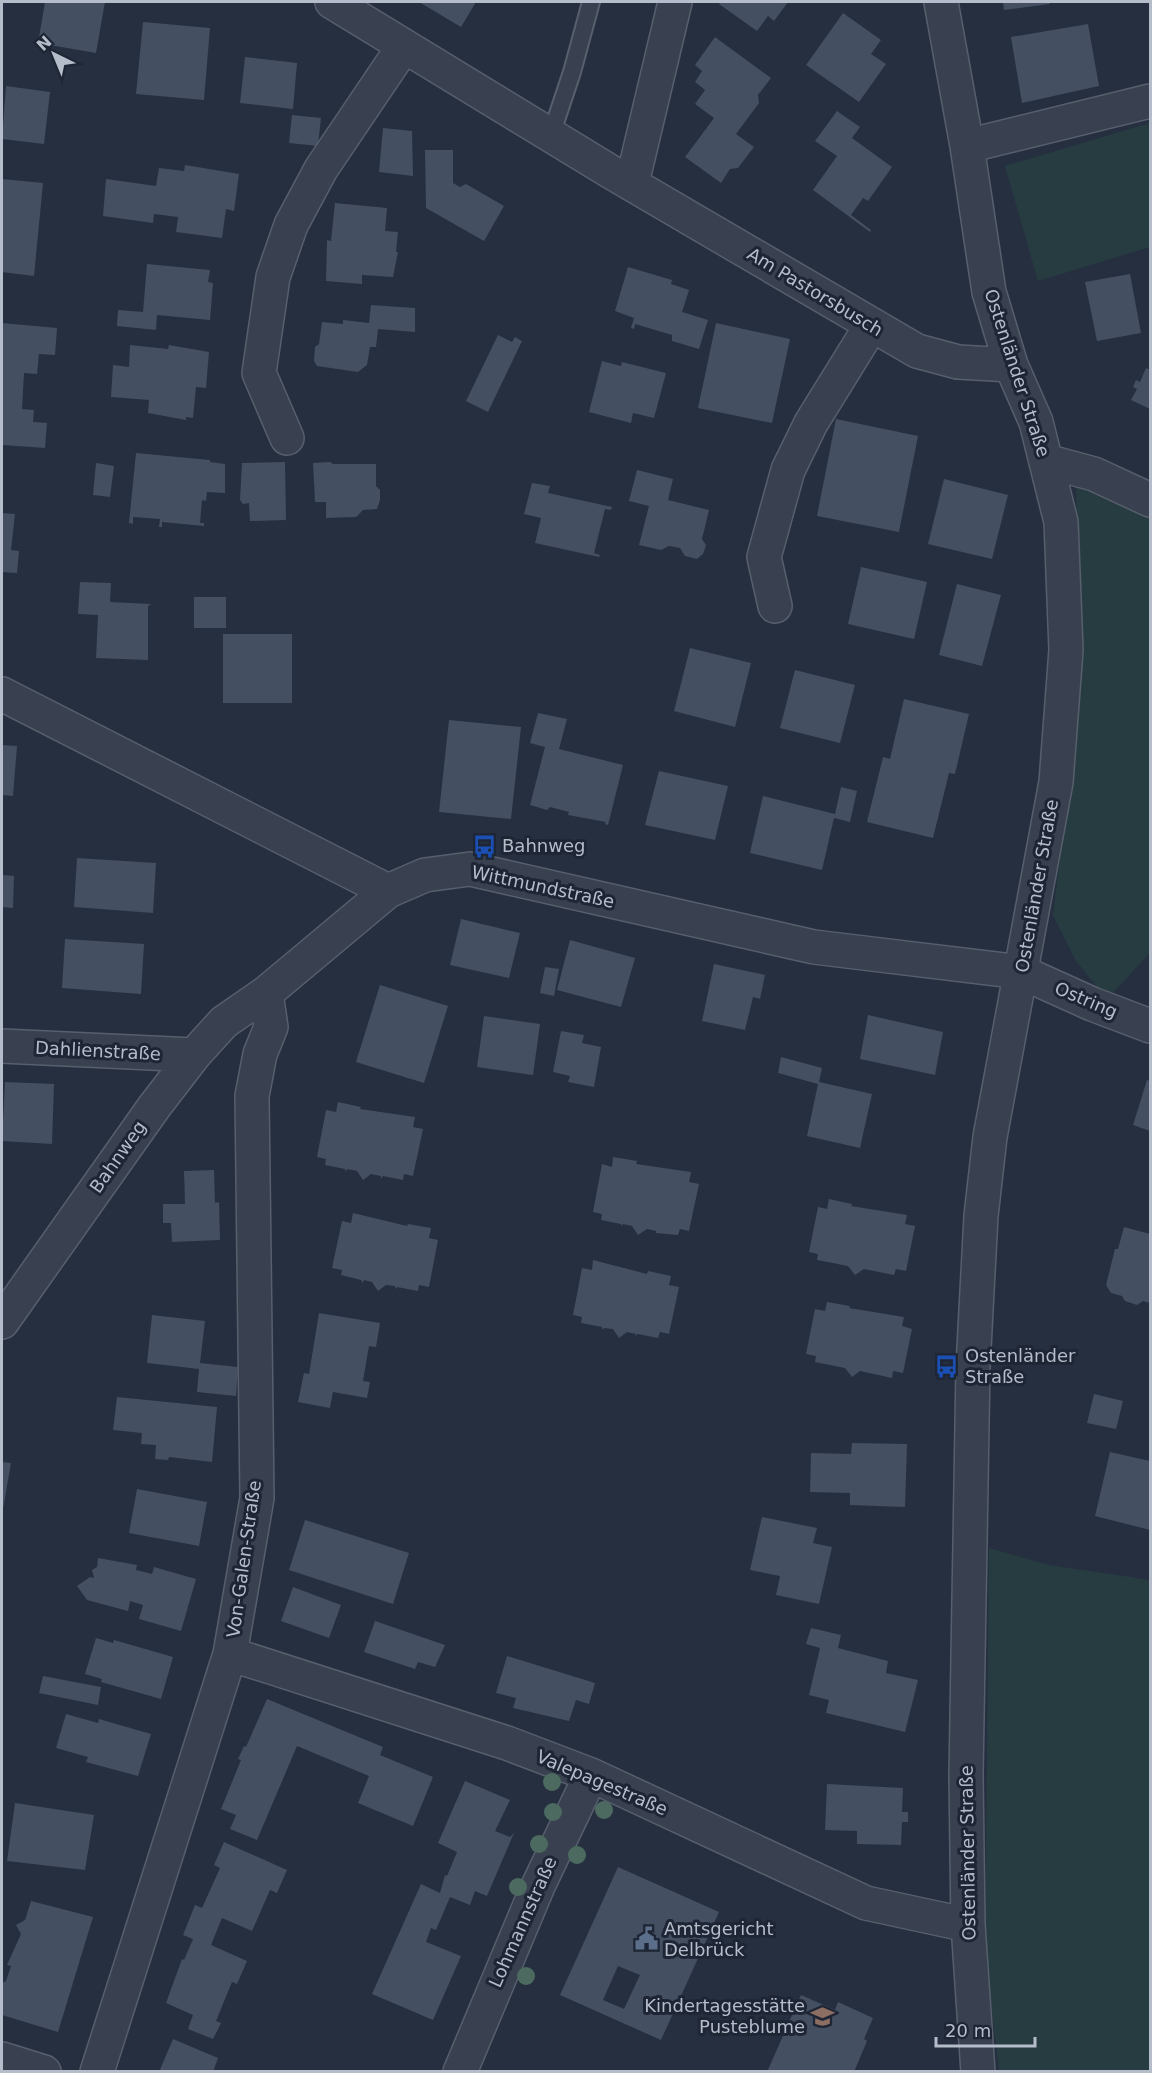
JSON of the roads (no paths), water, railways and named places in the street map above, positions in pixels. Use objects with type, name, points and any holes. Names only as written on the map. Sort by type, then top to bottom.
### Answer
[{"type":"street","points":[[632,183],[675,2]]},
{"type":"street","name":"Ostenländer Straße","points":[[940,2],[967,146],[989,292],[1011,365],[1036,422],[1061,522],[1066,650],[1056,782],[990,1137],[981,1216],[971,1440],[966,1774],[968,1925],[978,2072]]},
{"type":"street","name":"Am Pastorsbusch","points":[[338,3],[551,135],[871,326],[917,351],[958,362],[1011,365]]},
{"type":"street","points":[[287,438],[259,374],[273,277],[291,225],[321,169],[404,46]]},
{"type":"street","points":[[967,146],[1150,101]]},
{"type":"street","points":[[776,606],[764,557],[788,470],[811,423],[871,326]]},
{"type":"street","points":[[1046,462],[1094,474],[1150,500]]},
{"type":"street","points":[[2,694],[388,891]]},
{"type":"street","name":"Wittmundstraße","points":[[388,891],[425,875],[471,869],[814,947],[1022,972]]},
{"type":"street","name":"Bahnweg","points":[[2,1322],[154,1107],[194,1055],[224,1022],[266,993],[388,891]]},
{"type":"street","name":"Ostring","points":[[1022,972],[1092,1004],[1150,1026]]},
{"type":"street","name":"Von-Galen-Straße","points":[[97,2072],[230,1654],[257,1498],[252,1096],[260,1054],[271,1027],[266,993]]},
{"type":"street","name":"Dahlienstraße","points":[[2,1046],[194,1055]]},
{"type":"street","name":"Valepagestraße","points":[[230,1654],[507,1743],[591,1775],[866,1903],[968,1925]]},
{"type":"street","name":"Lohmannstraße","points":[[460,2072],[538,1886],[591,1775]]},
{"type":"street","points":[[2,2059],[44,2072]]},
{"type":"lane","points":[[551,135],[572,72],[591,2]]},
{"type":"place","name":"Bahnweg","points":[[484,846]]},
{"type":"place","name":"Ostenländer Straße","points":[[947,1366]]},
{"type":"place","name":"Amtsgericht Delbrück","points":[[646,1939]]},
{"type":"place","name":"Kindertagesstätte Pusteblume","points":[[823,2016]]}]
